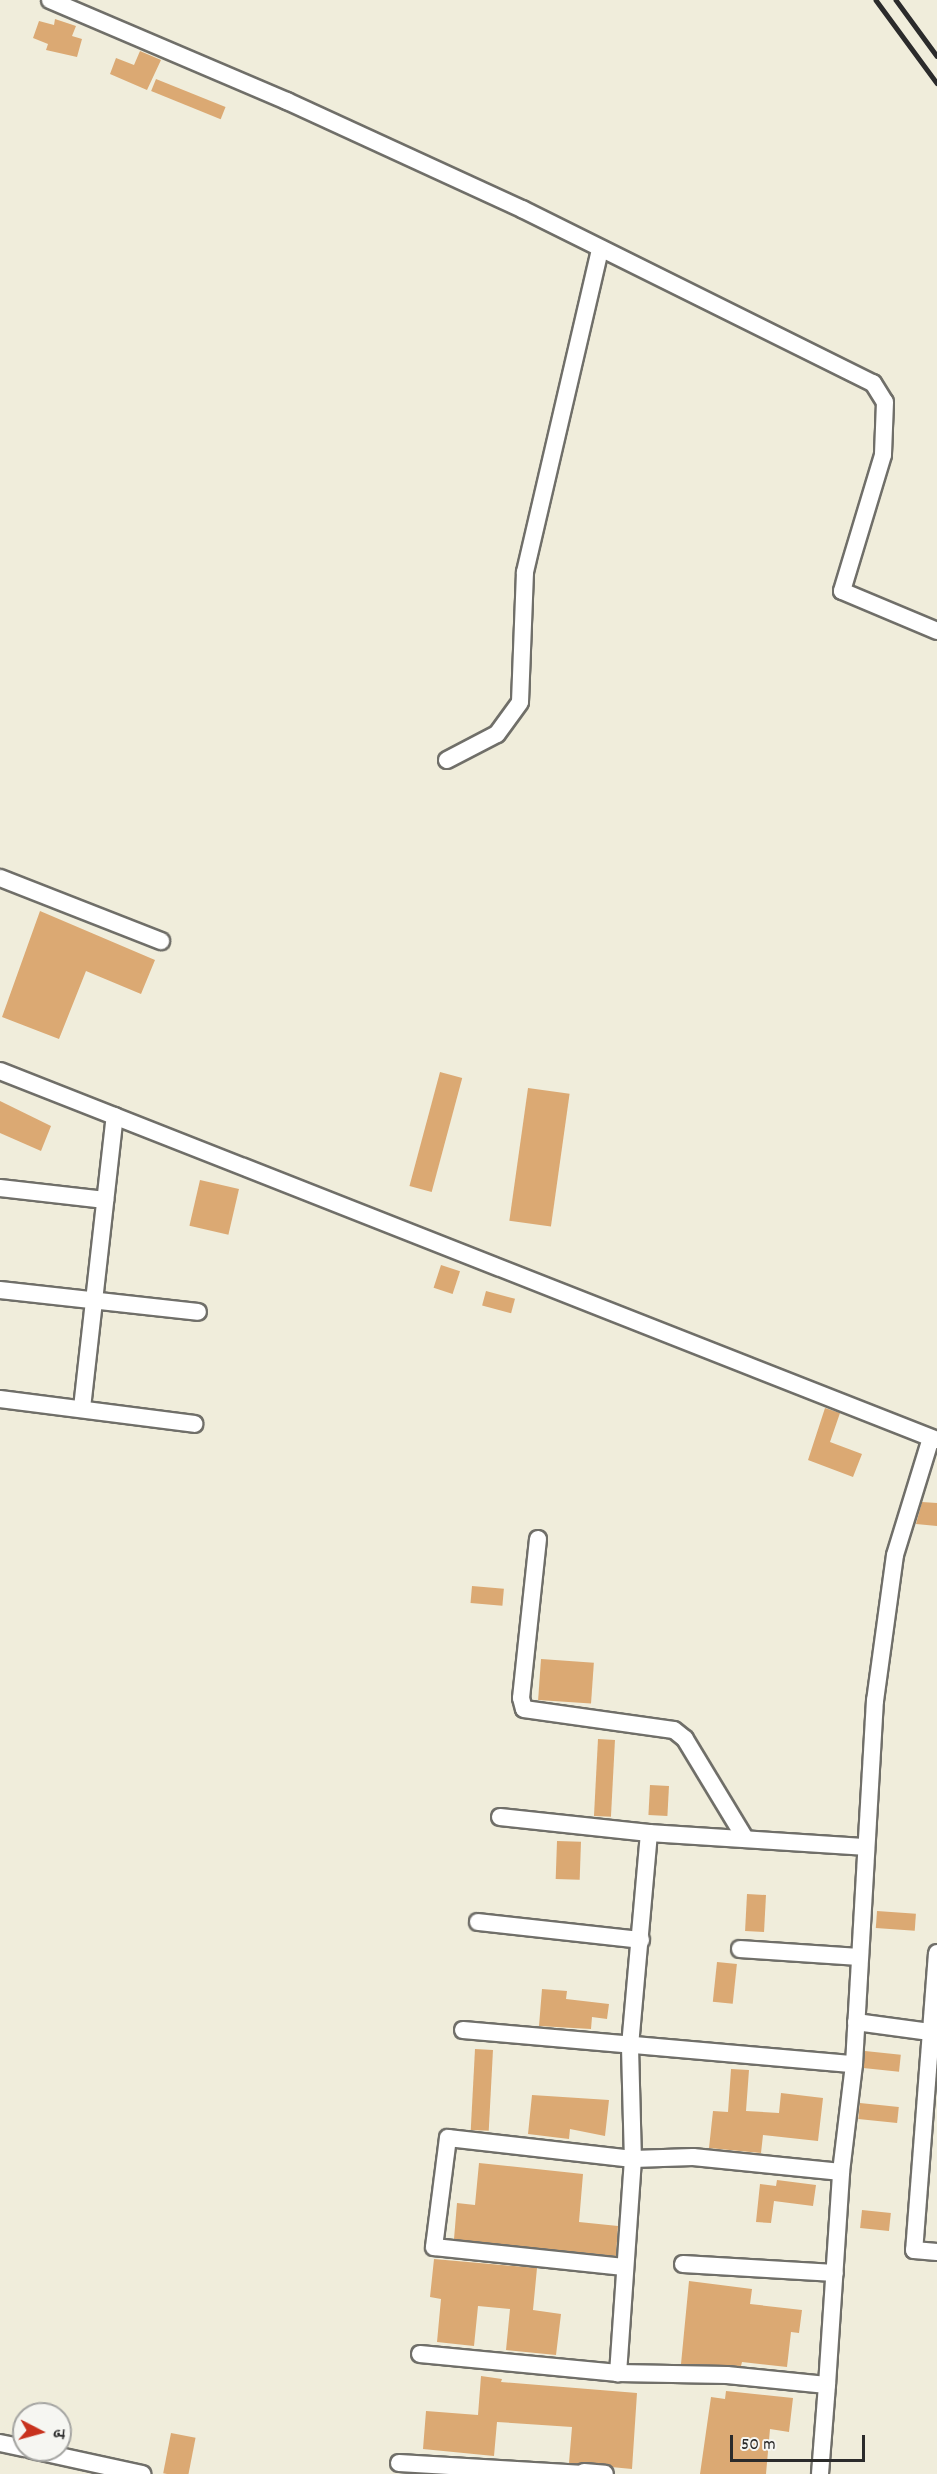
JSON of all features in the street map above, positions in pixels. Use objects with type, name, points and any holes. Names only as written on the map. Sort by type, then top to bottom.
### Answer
[{"type":"street","points":[[50,0],[287,101],[600,249],[873,383],[885,402],[883,455],[843,591],[937,631]]},
{"type":"street","points":[[447,760],[497,734],[520,702],[525,572],[600,249]]},
{"type":"street","points":[[0,878],[161,942]]},
{"type":"street","points":[[0,1071],[934,1439],[895,1555],[875,1701],[864,1847],[854,2064],[841,2172],[820,2474]]},
{"type":"street","points":[[82,1408],[115,1116]]},
{"type":"street","points":[[0,1188],[105,1200]]},
{"type":"street","points":[[0,1290],[198,1312]]},
{"type":"street","points":[[0,1399],[194,1424]]},
{"type":"street","points":[[538,1539],[520,1698],[524,1709],[674,1730],[685,1739],[745,1838]]},
{"type":"street","points":[[500,1817],[649,1833],[864,1847]]},
{"type":"street","points":[[618,2373],[633,2159],[630,2047],[649,1833]]},
{"type":"street","points":[[478,1922],[641,1940]]},
{"type":"street","points":[[740,1949],[859,1957]]},
{"type":"street","points":[[937,1953],[930,2140],[914,2250],[937,2252]]},
{"type":"street","points":[[856,2022],[933,2033]]},
{"type":"street","points":[[463,2030],[630,2047],[854,2064]]},
{"type":"street","points":[[624,2267],[435,2247],[448,2138],[633,2159],[693,2157],[841,2172]]},
{"type":"street","points":[[683,2264],[835,2273]]},
{"type":"street","points":[[420,2354],[618,2373],[727,2375],[827,2385]]},
{"type":"street","points":[[72,2459],[142,2474]]},
{"type":"street","points":[[399,2463],[606,2474]]},
{"type":"building","points":[[55,19],[76,26],[72,36],[82,39],[77,57],[46,50],[48,44],[33,38],[39,21],[54,25]]},
{"type":"building","points":[[140,51],[161,60],[147,90],[110,74],[116,58],[134,65]]},
{"type":"building","points":[[156,79],[226,107],[221,119],[151,91]]},
{"type":"building","points":[[40,911],[155,960],[141,994],[86,971],[59,1039],[2,1017]]},
{"type":"building","points":[[440,1072],[462,1078],[432,1192],[409,1186]]},
{"type":"building","points":[[528,1088],[570,1094],[551,1227],[509,1221]]},
{"type":"building","points":[[0,1101],[51,1126],[41,1151],[0,1133]]},
{"type":"building","points":[[200,1180],[239,1189],[228,1235],[189,1226]]},
{"type":"building","points":[[441,1265],[460,1271],[453,1294],[434,1288]]},
{"type":"building","points":[[486,1291],[515,1299],[511,1313],[482,1305]]},
{"type":"building","points":[[825,1408],[840,1413],[830,1442],[862,1454],[853,1477],[808,1460]]},
{"type":"building","points":[[922,1502],[937,1503],[937,1526],[916,1524]]},
{"type":"building","points":[[472,1586],[504,1589],[502,1606],[471,1603]]},
{"type":"building","points":[[541,1659],[594,1663],[591,1704],[538,1700]]},
{"type":"building","points":[[598,1739],[615,1740],[611,1817],[594,1816]]},
{"type":"building","points":[[650,1785],[669,1786],[667,1816],[648,1815]]},
{"type":"building","points":[[557,1841],[581,1842],[580,1880],[556,1879]]},
{"type":"building","points":[[747,1894],[766,1895],[764,1932],[745,1931]]},
{"type":"building","points":[[877,1911],[916,1914],[915,1931],[876,1928]]},
{"type":"building","points":[[717,1962],[737,1964],[733,2004],[713,2002]]},
{"type":"building","points":[[542,1989],[567,1991],[566,1999],[609,2004],[607,2019],[592,2017],[591,2029],[539,2026]]},
{"type":"building","points":[[475,2049],[493,2050],[489,2131],[471,2130]]},
{"type":"building","points":[[865,2051],[901,2055],[899,2072],[863,2068]]},
{"type":"building","points":[[731,2069],[749,2070],[746,2111],[779,2113],[781,2093],[823,2098],[818,2141],[763,2135],[761,2153],[709,2148],[713,2111],[728,2112]]},
{"type":"building","points":[[532,2095],[609,2100],[605,2136],[570,2129],[569,2139],[528,2134]]},
{"type":"building","points":[[860,2103],[899,2107],[897,2123],[858,2119]]},
{"type":"building","points":[[479,2163],[583,2174],[579,2222],[618,2226],[616,2256],[454,2239],[457,2203],[475,2205]]},
{"type":"building","points":[[777,2180],[816,2185],[813,2206],[774,2201],[771,2223],[756,2222],[760,2184],[776,2186]]},
{"type":"building","points":[[862,2210],[891,2213],[889,2231],[860,2228]]},
{"type":"building","points":[[434,2259],[537,2268],[533,2310],[561,2314],[556,2355],[506,2350],[510,2309],[478,2306],[474,2346],[437,2342],[441,2299],[430,2297]]},
{"type":"building","points":[[689,2281],[752,2289],[750,2304],[802,2310],[799,2333],[791,2332],[787,2367],[742,2362],[741,2366],[681,2364]]},
{"type":"building","points":[[481,2376],[502,2379],[501,2382],[637,2393],[632,2469],[569,2463],[572,2427],[497,2422],[494,2456],[423,2449],[426,2411],[478,2415]]},
{"type":"building","points":[[726,2391],[793,2398],[789,2432],[770,2429],[766,2474],[700,2474],[711,2397],[725,2399]]},
{"type":"building","points":[[171,2433],[196,2438],[188,2474],[163,2473]]},
{"type":"railway","points":[[876,0],[937,83]]},
{"type":"railway","points":[[896,0],[937,56]]}]
